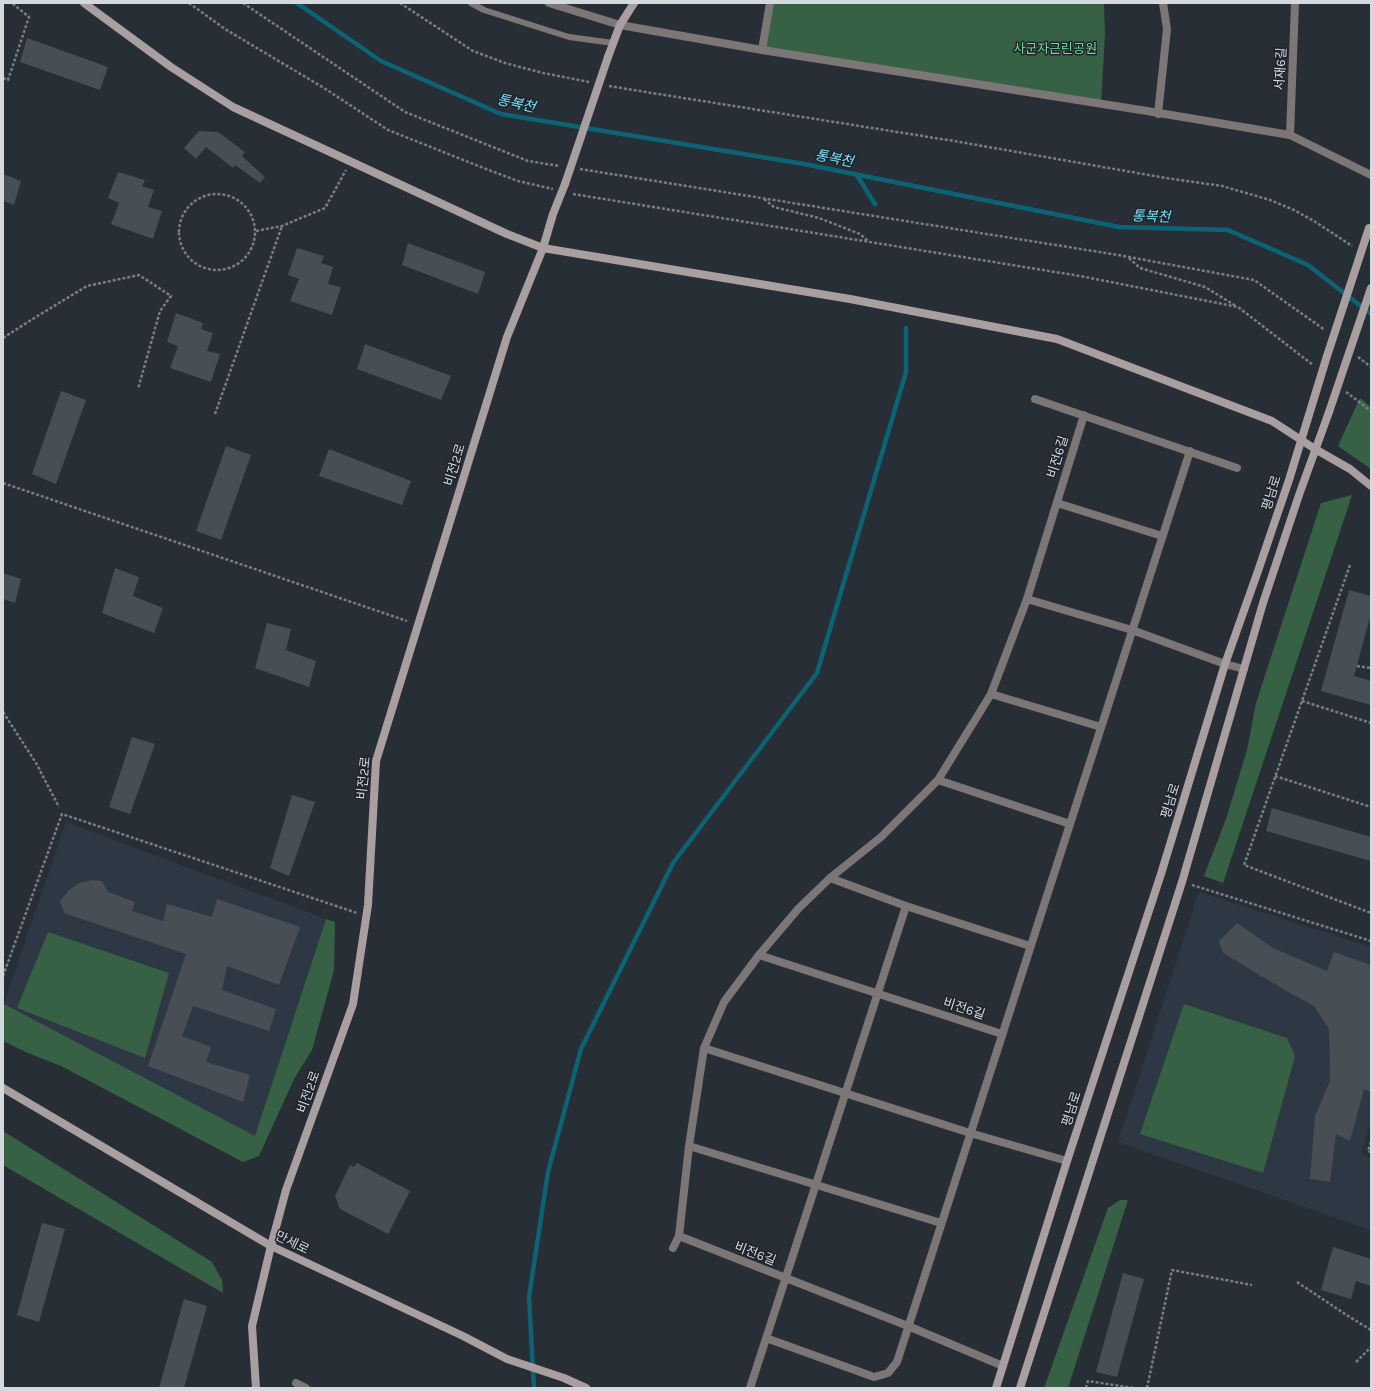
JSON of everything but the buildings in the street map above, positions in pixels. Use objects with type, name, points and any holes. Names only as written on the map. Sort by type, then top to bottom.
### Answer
[{"type":"street","points":[[84,3],[171,67],[233,107],[507,234],[543,248],[850,299],[1057,339],[1272,421],[1301,438],[1315,449],[1350,468],[1371,486]]},
{"type":"street","points":[[549,3],[620,25],[762,50],[1290,135],[1371,175]]},
{"type":"street","points":[[613,43],[620,25],[634,3]]},
{"type":"street","points":[[762,50],[770,3]]},
{"type":"street","points":[[1158,114],[1167,29],[1163,3]]},
{"type":"street","name":"서재6길","points":[[1290,135],[1296,3]]},
{"type":"street","name":"비전2로","points":[[256,1388],[252,1326],[270,1246],[286,1190],[353,1004],[368,905],[376,761],[507,337],[543,248],[553,214],[564,187],[613,43]]},
{"type":"street","name":"평남로","points":[[996,1388],[1067,1162],[1161,874],[1225,664],[1289,480],[1327,356],[1370,225]]},
{"type":"street","points":[[1020,1388],[1182,882],[1263,603],[1371,288]]},
{"type":"street","points":[[1035,399],[1237,468]]},
{"type":"street","name":"비전6길","points":[[1003,1366],[908,1326],[679,1236],[689,1146],[704,1048],[724,1002],[759,955],[798,909],[830,878],[881,838],[938,780],[991,694],[1027,599],[1084,415]]},
{"type":"street","points":[[766,1338],[874,1377],[888,1373],[897,1362],[1190,451]]},
{"type":"street","points":[[1057,503],[1162,536]]},
{"type":"street","points":[[1027,599],[1132,630],[1225,664],[1244,669]]},
{"type":"street","points":[[991,694],[1101,727]]},
{"type":"street","points":[[938,780],[1070,824]]},
{"type":"street","points":[[830,878],[906,906],[1030,946]]},
{"type":"street","points":[[750,1388],[906,906]]},
{"type":"street","name":"비전6길","points":[[759,955],[1002,1034]]},
{"type":"street","points":[[704,1048],[970,1133],[1067,1162]]},
{"type":"street","name":"만세로","points":[[3,1088],[270,1246],[463,1336],[507,1359],[564,1378],[586,1388]]},
{"type":"street","points":[[689,1146],[941,1223]]},
{"type":"street","points":[[674,1248],[679,1236]]},
{"type":"street","points":[[296,1383],[306,1388]]},
{"type":"lane","points":[[471,3],[484,10],[569,37],[613,43]]},
{"type":"path","points":[[3,78],[8,80],[29,17],[12,3]]},
{"type":"path","points":[[189,3],[225,29],[324,88],[388,130],[486,170],[518,181],[564,187],[576,195],[1080,276],[1238,307]]},
{"type":"path","points":[[243,3],[405,112],[528,161],[567,167]]},
{"type":"path","points":[[400,3],[473,51],[505,63],[543,73],[590,82]]},
{"type":"path","points":[[605,85],[652,94],[954,140],[1166,178],[1222,186],[1270,200],[1294,210],[1332,232],[1354,248]]},
{"type":"path","points":[[256,231],[282,226],[325,208],[350,162]]},
{"type":"path","points":[[575,168],[1128,257],[1254,280],[1316,322],[1328,332]]},
{"type":"path","points":[[212,194],[225,194],[237,199],[247,207],[254,219],[256,231],[254,243],[249,254],[241,263],[218,271],[195,263],[186,254],[180,242],[179,229],[182,216],[189,205],[199,197],[212,194]]},
{"type":"path","points":[[764,198],[774,207],[819,218],[860,234],[869,242]]},
{"type":"path","points":[[215,414],[282,226]]},
{"type":"path","points":[[1128,257],[1140,268],[1205,287],[1238,307],[1323,372]]},
{"type":"path","points":[[3,338],[87,286],[139,275],[171,296],[160,310],[138,389]]},
{"type":"path","points":[[1352,352],[1371,367]]},
{"type":"path","points":[[1345,391],[1371,410]]},
{"type":"path","points":[[3,483],[418,625]]},
{"type":"path","points":[[1350,565],[1244,865],[1371,912]]},
{"type":"path","points":[[1357,666],[1371,668]]},
{"type":"path","points":[[1302,701],[1371,722]]},
{"type":"path","points":[[3,712],[36,763],[59,807]]},
{"type":"path","points":[[1275,776],[1371,806]]},
{"type":"path","points":[[3,976],[62,814],[366,916]]},
{"type":"path","points":[[1182,882],[1371,941]]},
{"type":"path","points":[[1371,1142],[1368,1151],[1371,1152]]},
{"type":"path","points":[[1147,1388],[1172,1270],[1252,1285]]},
{"type":"path","points":[[1297,1282],[1371,1330]]},
{"type":"path","points":[[1356,1362],[1371,1347]]},
{"type":"path","points":[[1086,1388],[1088,1381],[1134,1388]]},
{"type":"shaded area","points":[[66,822],[326,919],[255,1137],[4,1004]]},
{"type":"shaded area","points":[[1199,892],[1371,947],[1371,1120],[1361,1154],[1371,1158],[1371,1230],[1118,1142]]},
{"type":"green space","name":"사군자근린공원","points":[[770,3],[1104,3],[1105,34],[1101,104],[762,50]]},
{"type":"green space","points":[[1360,398],[1371,407],[1371,469],[1338,446]]},
{"type":"green space","points":[[1352,495],[1223,883],[1204,876],[1226,819],[1247,750],[1256,703],[1321,503]]},
{"type":"green space","points":[[326,919],[335,922],[334,970],[312,1050],[294,1079],[259,1156],[243,1162],[61,1066],[3,1041],[4,1004],[255,1136]]},
{"type":"green space","points":[[48,932],[169,973],[145,1058],[17,1008]]},
{"type":"green space","points":[[1184,1004],[1287,1038],[1295,1056],[1263,1173],[1140,1134]]},
{"type":"green space","points":[[3,1131],[212,1262],[222,1280],[223,1293],[3,1165]]},
{"type":"green space","points":[[1120,1200],[1128,1200],[1068,1388],[1044,1388],[1108,1208]]},
{"type":"waterway","name":"통복천","points":[[297,3],[381,61],[501,114],[804,164],[1119,227],[1228,230],[1308,265],[1371,314]]},
{"type":"waterway","points":[[856,174],[875,204]]},
{"type":"waterway","points":[[534,1388],[529,1297],[548,1172],[581,1049],[673,863],[817,673],[906,372],[906,328]]}]
